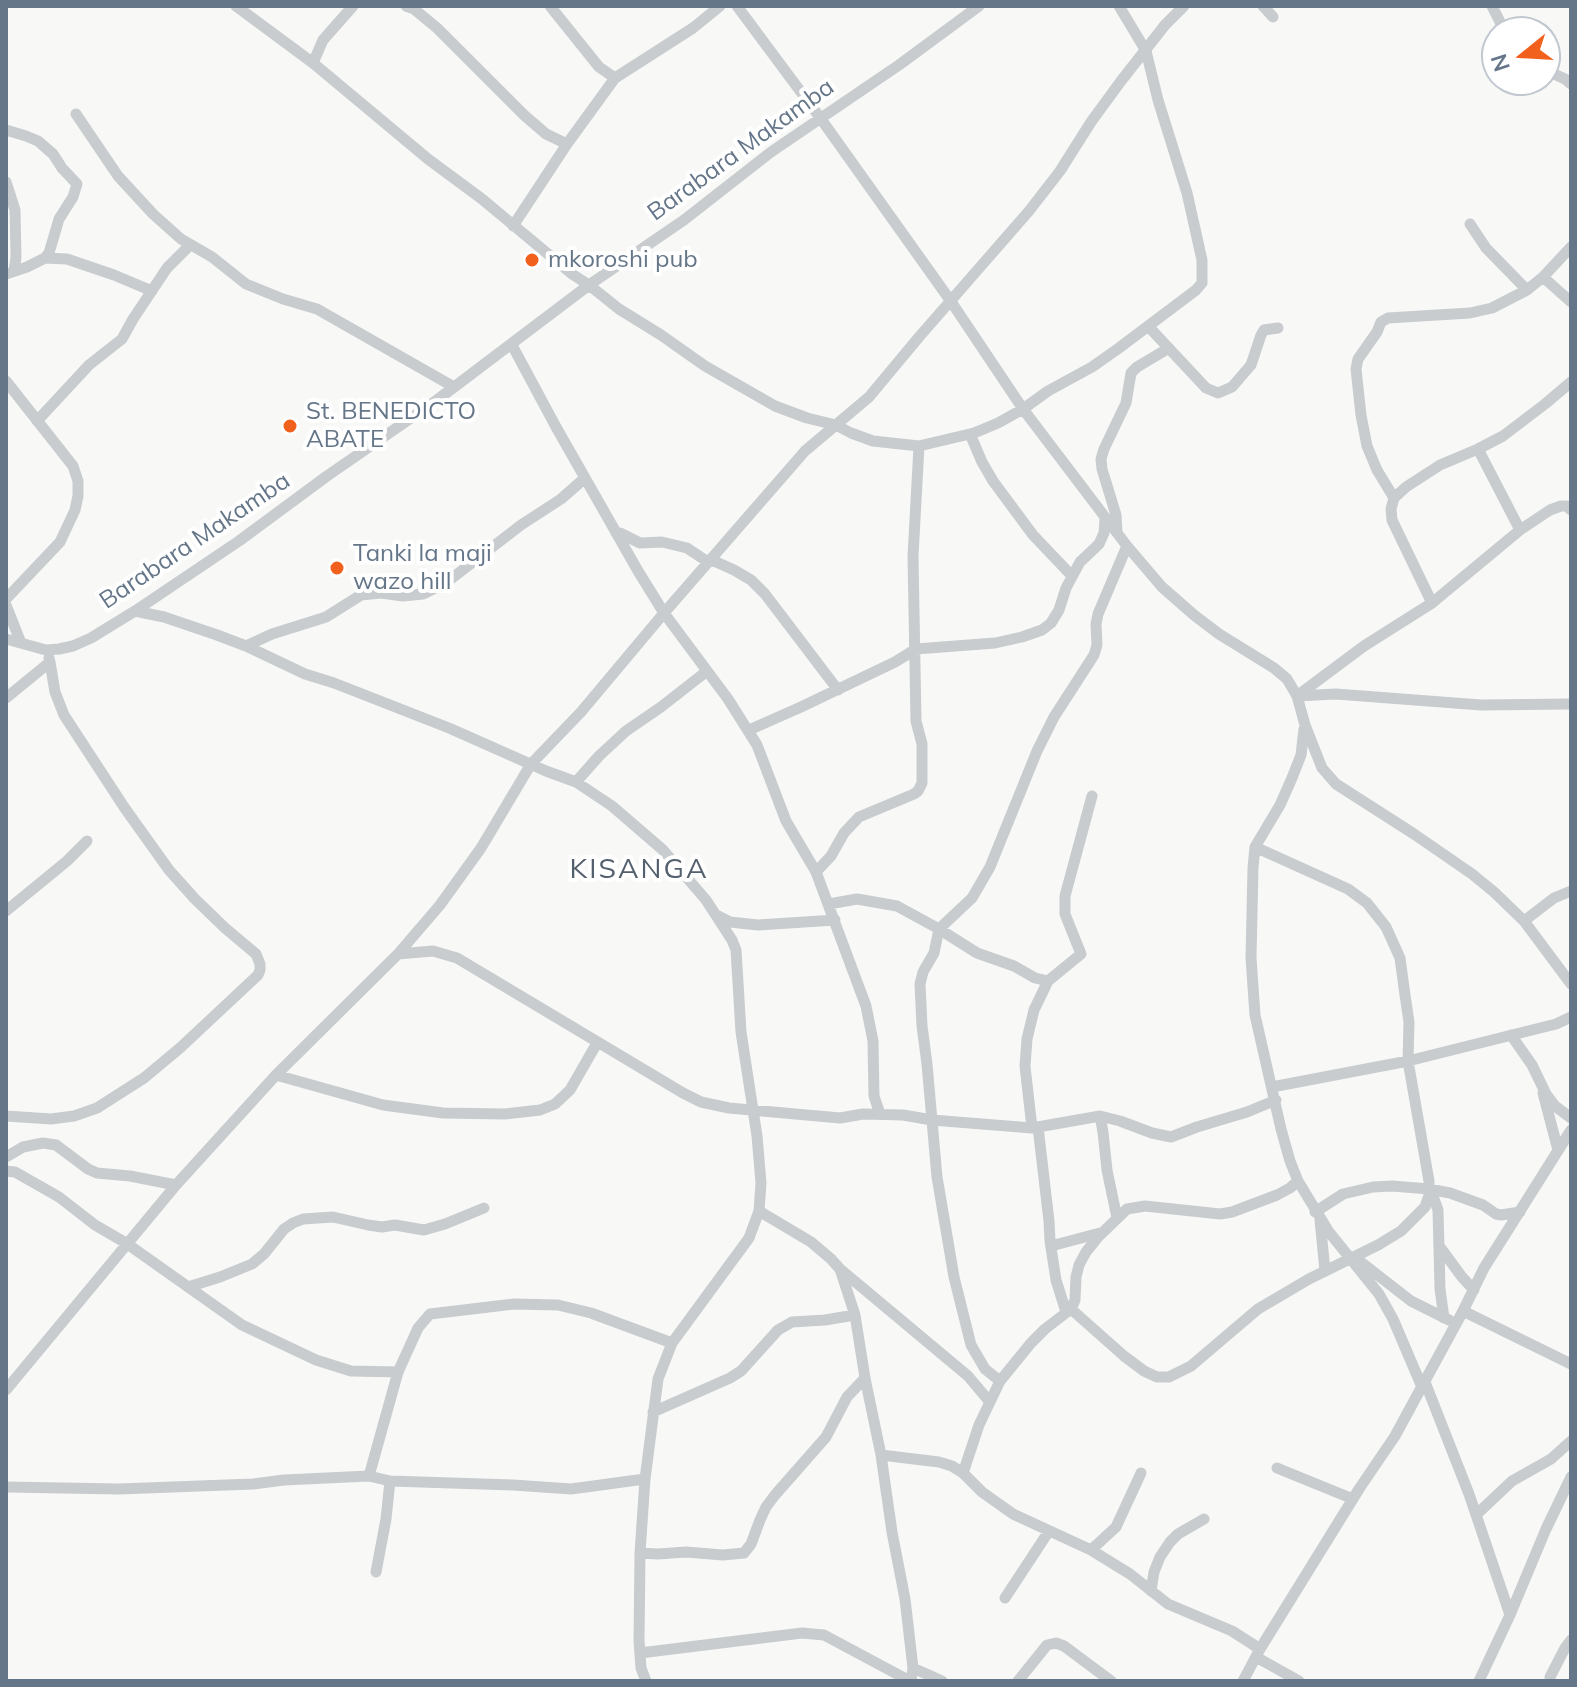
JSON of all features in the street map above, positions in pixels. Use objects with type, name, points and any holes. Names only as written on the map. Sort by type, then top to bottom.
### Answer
[{"type":"street","points":[[236,6],[313,63],[572,274],[705,366],[749,393],[807,418],[836,425],[873,441],[919,446],[970,434],[1023,409],[1092,367],[1202,283],[1203,273],[1187,193],[1146,51],[1119,6]]},
{"type":"street","points":[[313,63],[323,40],[353,6]]},
{"type":"street","points":[[406,6],[437,28],[546,134],[567,144]]},
{"type":"street","points":[[550,6],[599,67],[615,78]]},
{"type":"street","points":[[513,226],[615,78],[693,28],[720,6]]},
{"type":"street","points":[[737,6],[950,300],[1023,409],[1127,546],[1162,587],[1219,634],[1287,679],[1297,696],[1322,768],[1336,784],[1472,874],[1494,892],[1524,921],[1571,984]]},
{"type":"street","name":"Barabara Makamba","points":[[6,639],[48,656],[82,642],[135,611],[226,551],[512,345],[589,285],[684,220],[771,152],[979,6]]},
{"type":"street","points":[[6,1390],[176,1185],[276,1075],[398,954],[440,905],[507,808],[531,764],[581,712],[805,451],[869,397],[1029,211],[1121,81],[1184,6]]},
{"type":"street","points":[[1263,6],[1273,17]]},
{"type":"street","points":[[76,114],[118,176],[181,239],[212,257],[246,284],[317,309],[454,387]]},
{"type":"street","points":[[6,130],[38,141],[77,184],[59,219],[49,253],[45,258],[10,273]]},
{"type":"street","points":[[6,182],[15,210],[16,257],[10,273]]},
{"type":"street","points":[[1470,224],[1486,248],[1527,290]]},
{"type":"street","points":[[37,421],[89,365],[122,339],[167,268],[190,245]]},
{"type":"street","points":[[1394,498],[1372,459],[1364,432],[1356,369],[1361,352],[1385,320],[1470,313],[1492,308],[1527,290],[1571,247]]},
{"type":"street","points":[[45,258],[67,259],[152,291]]},
{"type":"street","points":[[1543,277],[1571,302]]},
{"type":"street","points":[[1148,326],[1206,388],[1218,393],[1232,387],[1251,365],[1264,330],[1278,328]]},
{"type":"street","points":[[512,345],[664,613],[757,745],[786,821],[816,872],[866,1006],[873,1041],[874,1096],[880,1114]]},
{"type":"street","points":[[1117,532],[1116,515],[1101,459],[1123,413],[1131,373],[1169,348]]},
{"type":"street","points":[[6,381],[73,466],[78,481],[75,510],[60,542],[6,599]]},
{"type":"street","points":[[1432,603],[1392,520],[1394,498],[1440,465],[1503,436],[1571,382]]},
{"type":"street","points":[[970,434],[993,481],[1033,535],[1072,576]]},
{"type":"street","points":[[816,872],[859,817],[914,794],[922,783],[922,744],[916,721],[913,556],[919,446]]},
{"type":"street","points":[[1478,449],[1520,530]]},
{"type":"street","points":[[246,646],[272,634],[326,617],[361,595],[423,594],[447,582],[585,478]]},
{"type":"street","points":[[1297,696],[1364,646],[1432,603],[1520,530],[1550,510],[1567,506],[1571,510]]},
{"type":"street","points":[[749,730],[838,690],[916,649],[995,643],[1042,630],[1059,610],[1066,588],[1080,562],[1099,544],[1105,518]]},
{"type":"street","points":[[616,533],[640,543],[662,542],[687,548],[708,562],[714,561],[751,580],[838,690]]},
{"type":"street","points":[[1000,1381],[985,1369],[971,1345],[954,1277],[937,1177],[920,984],[934,953],[939,929],[972,898],[990,867],[1037,751],[1054,717],[1094,655],[1098,614],[1127,546]]},
{"type":"street","points":[[6,605],[21,643]]},
{"type":"street","points":[[135,611],[164,617],[246,646],[305,674],[449,728],[576,782],[612,806],[663,850],[689,879],[732,940],[736,950],[741,1032],[761,1183],[759,1211],[749,1238],[672,1343],[658,1379],[645,1479],[640,1553],[640,1653],[646,1681]]},
{"type":"street","points":[[6,698],[48,656]]},
{"type":"street","points":[[6,1116],[51,1119],[74,1116],[97,1108],[144,1078],[180,1048],[260,970],[256,954],[195,899],[169,870],[86,751],[64,715],[55,692],[48,656]]},
{"type":"street","points":[[576,782],[626,731],[707,671]]},
{"type":"street","points":[[1297,696],[1336,694],[1481,705],[1571,704]]},
{"type":"street","points":[[1305,725],[1301,755],[1292,778],[1255,847],[1251,932],[1255,1015],[1290,1161],[1298,1181],[1318,1215],[1353,1257],[1393,1319],[1424,1384],[1477,1514],[1510,1615]]},
{"type":"street","points":[[1092,796],[1065,896],[1065,914],[1081,954],[1048,981],[1034,1010],[1025,1066],[1056,1280],[1068,1310],[1124,1356],[1157,1377],[1169,1377],[1191,1366],[1258,1309],[1401,1231],[1425,1207],[1429,1192],[1426,1158],[1408,1061],[1409,1022],[1400,958],[1386,927],[1367,903],[1348,889],[1255,847]]},
{"type":"street","points":[[6,911],[87,841]]},
{"type":"street","points":[[1524,921],[1554,898],[1571,891]]},
{"type":"street","points":[[829,904],[857,899],[897,906],[977,953],[1048,981]]},
{"type":"street","points":[[716,915],[730,922],[758,925],[835,920]]},
{"type":"street","points":[[398,954],[433,951],[457,958],[701,1102],[729,1108],[840,1118],[903,1115],[1035,1127],[1100,1116],[1171,1137],[1247,1112],[1274,1094],[1556,1024],[1571,1017]]},
{"type":"street","points":[[1511,1035],[1532,1065],[1542,1088],[1558,1150]]},
{"type":"street","points":[[276,1075],[383,1105],[443,1113],[505,1114],[540,1110],[555,1104],[570,1090],[597,1043]]},
{"type":"street","points":[[1542,1088],[1555,1106],[1571,1118]]},
{"type":"street","points":[[1100,1116],[1117,1218]]},
{"type":"street","points":[[1243,1681],[1353,1499],[1395,1436],[1484,1268],[1571,1130]]},
{"type":"street","points":[[6,1157],[23,1147],[43,1143],[56,1145],[97,1173],[176,1185]]},
{"type":"street","points":[[6,1171],[15,1172],[47,1189],[242,1325],[316,1360],[351,1371],[398,1372]]},
{"type":"street","points":[[963,1473],[989,1401],[1000,1381],[1031,1343],[1068,1310],[1075,1300],[1076,1277],[1086,1252],[1127,1209],[1145,1206],[1220,1214],[1285,1192],[1298,1181]]},
{"type":"street","points":[[1318,1215],[1343,1194],[1392,1186],[1450,1193],[1483,1205],[1496,1214],[1520,1212]]},
{"type":"street","points":[[1429,1192],[1438,1210],[1444,1318]]},
{"type":"street","points":[[188,1287],[252,1264],[284,1229],[303,1219],[333,1217],[382,1227],[395,1225],[424,1230],[484,1208]]},
{"type":"street","points":[[759,1211],[811,1242],[968,1376],[989,1401]]},
{"type":"street","points":[[1318,1215],[1325,1271]]},
{"type":"street","points":[[1051,1246],[1101,1233]]},
{"type":"street","points":[[1440,1247],[1474,1290]]},
{"type":"street","points":[[1353,1257],[1411,1301],[1457,1324]]},
{"type":"street","points":[[640,1653],[802,1633],[824,1635],[910,1681],[913,1668],[905,1599],[881,1455],[855,1315],[840,1269]]},
{"type":"street","points":[[369,1476],[398,1372],[430,1314],[514,1304],[558,1305],[591,1313],[672,1343]]},
{"type":"street","points":[[1463,1311],[1571,1364]]},
{"type":"street","points":[[653,1412],[741,1371],[778,1330],[792,1322],[855,1315]]},
{"type":"street","points":[[640,1553],[744,1553],[751,1544],[766,1507],[826,1437],[847,1397],[865,1378]]},
{"type":"street","points":[[1477,1514],[1512,1481],[1551,1459],[1571,1441]]},
{"type":"street","points":[[881,1455],[952,1466],[1013,1514],[1091,1550],[1130,1574],[1168,1604],[1232,1631],[1299,1681]]},
{"type":"street","points":[[1277,1468],[1353,1499]]},
{"type":"street","points":[[1091,1550],[1116,1527],[1141,1473]]},
{"type":"street","points":[[6,1487],[119,1489],[369,1476],[390,1481],[571,1489],[645,1479]]},
{"type":"street","points":[[1479,1681],[1571,1477]]},
{"type":"street","points":[[376,1572],[390,1481]]},
{"type":"street","points":[[1151,1591],[1157,1565],[1170,1542],[1204,1519]]},
{"type":"street","points":[[1005,1598],[1049,1531]]},
{"type":"street","points":[[1550,1677],[1571,1640]]},
{"type":"street","points":[[1018,1681],[1047,1645],[1056,1643],[1111,1681]]},
{"type":"street","points":[[913,1668],[942,1681]]},
{"type":"place","name":"mkoroshi pub","points":[[532,260]]},
{"type":"place","name":"St. BENEDICTO ABATE","points":[[290,426]]},
{"type":"place","name":"Tanki la maji wazo hill","points":[[337,568]]},
{"type":"district","name":"KISANGA","points":[[639,870]]}]
